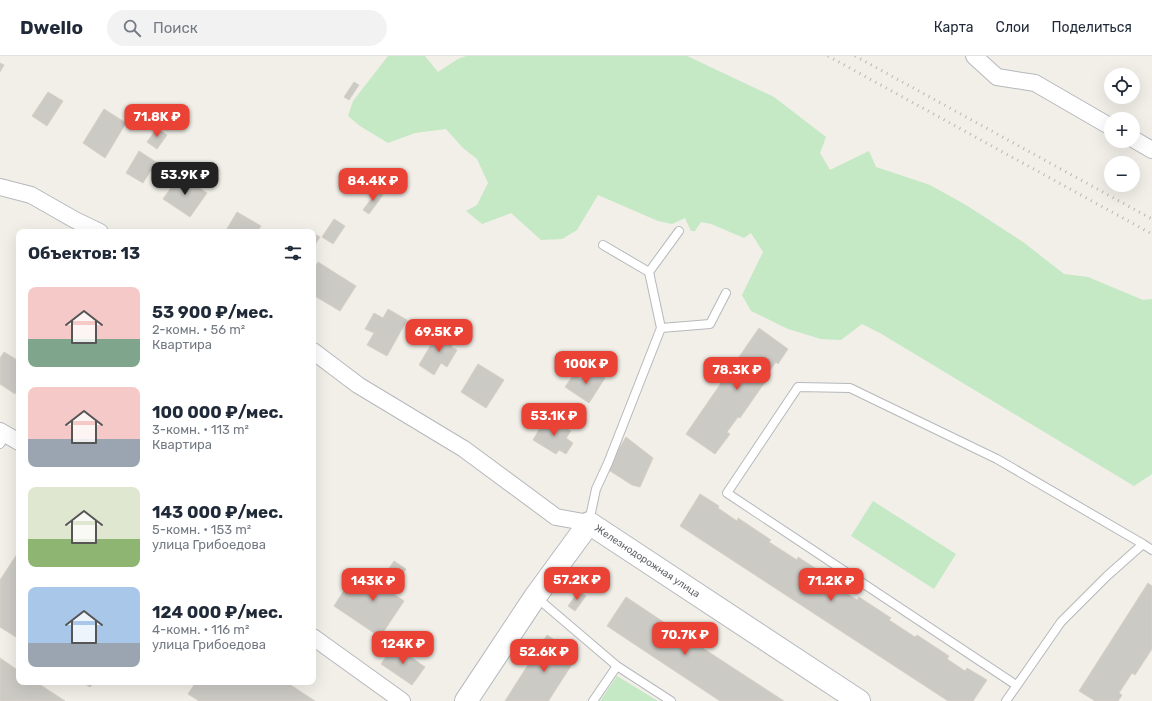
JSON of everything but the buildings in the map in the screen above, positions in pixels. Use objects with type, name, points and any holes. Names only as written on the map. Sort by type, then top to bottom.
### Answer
[{"type":"main road","points":[[466,701],[535,597],[589,523]]},
{"type":"main road","name":"Железнодорожная улица","points":[[589,523],[859,701]]},
{"type":"street","points":[[974,56],[997,77],[1035,83],[1104,123]]},
{"type":"street","points":[[1140,143],[1152,150]]},
{"type":"street","points":[[0,187],[32,195],[94,229]]},
{"type":"street","name":"Железнодорожная улица","points":[[316,353],[358,385],[464,448],[556,517],[589,523]]},
{"type":"street","points":[[316,639],[402,701]]},
{"type":"lane","points":[[589,523],[596,489],[608,463],[661,328],[649,272],[679,231]]},
{"type":"lane","points":[[603,246],[649,272]]},
{"type":"lane","points":[[661,328],[710,324],[726,293]]},
{"type":"lane","points":[[1016,685],[727,493],[798,387],[850,388],[997,459],[1152,550]]},
{"type":"lane","points":[[1006,701],[1060,622],[1107,576],[1144,544]]},
{"type":"lane","points":[[535,597],[617,666],[671,701]]},
{"type":"lane","points":[[593,701],[617,666]]},
{"type":"green space","points":[[388,56],[425,56],[438,72],[458,59],[466,56],[687,56],[774,97],[826,137],[820,153],[830,170],[869,151],[876,167],[930,185],[966,205],[1023,242],[1064,274],[1088,277],[1143,300],[1152,299],[1152,474],[1134,486],[880,333],[862,324],[841,340],[821,339],[788,329],[751,311],[742,295],[763,252],[751,233],[744,238],[711,224],[701,222],[695,231],[691,231],[685,218],[672,224],[658,221],[598,195],[577,230],[562,239],[541,240],[511,213],[482,224],[466,211],[477,205],[488,183],[477,159],[463,148],[446,129],[415,133],[388,143],[360,126],[348,116],[353,101]]},
{"type":"green space","points":[[873,501],[956,554],[934,589],[851,536]]},
{"type":"green space","points":[[617,676],[658,701],[600,701]]},
{"type":"railway","points":[[828,56],[1152,234]]},
{"type":"railway","points":[[855,56],[1152,219]]}]
